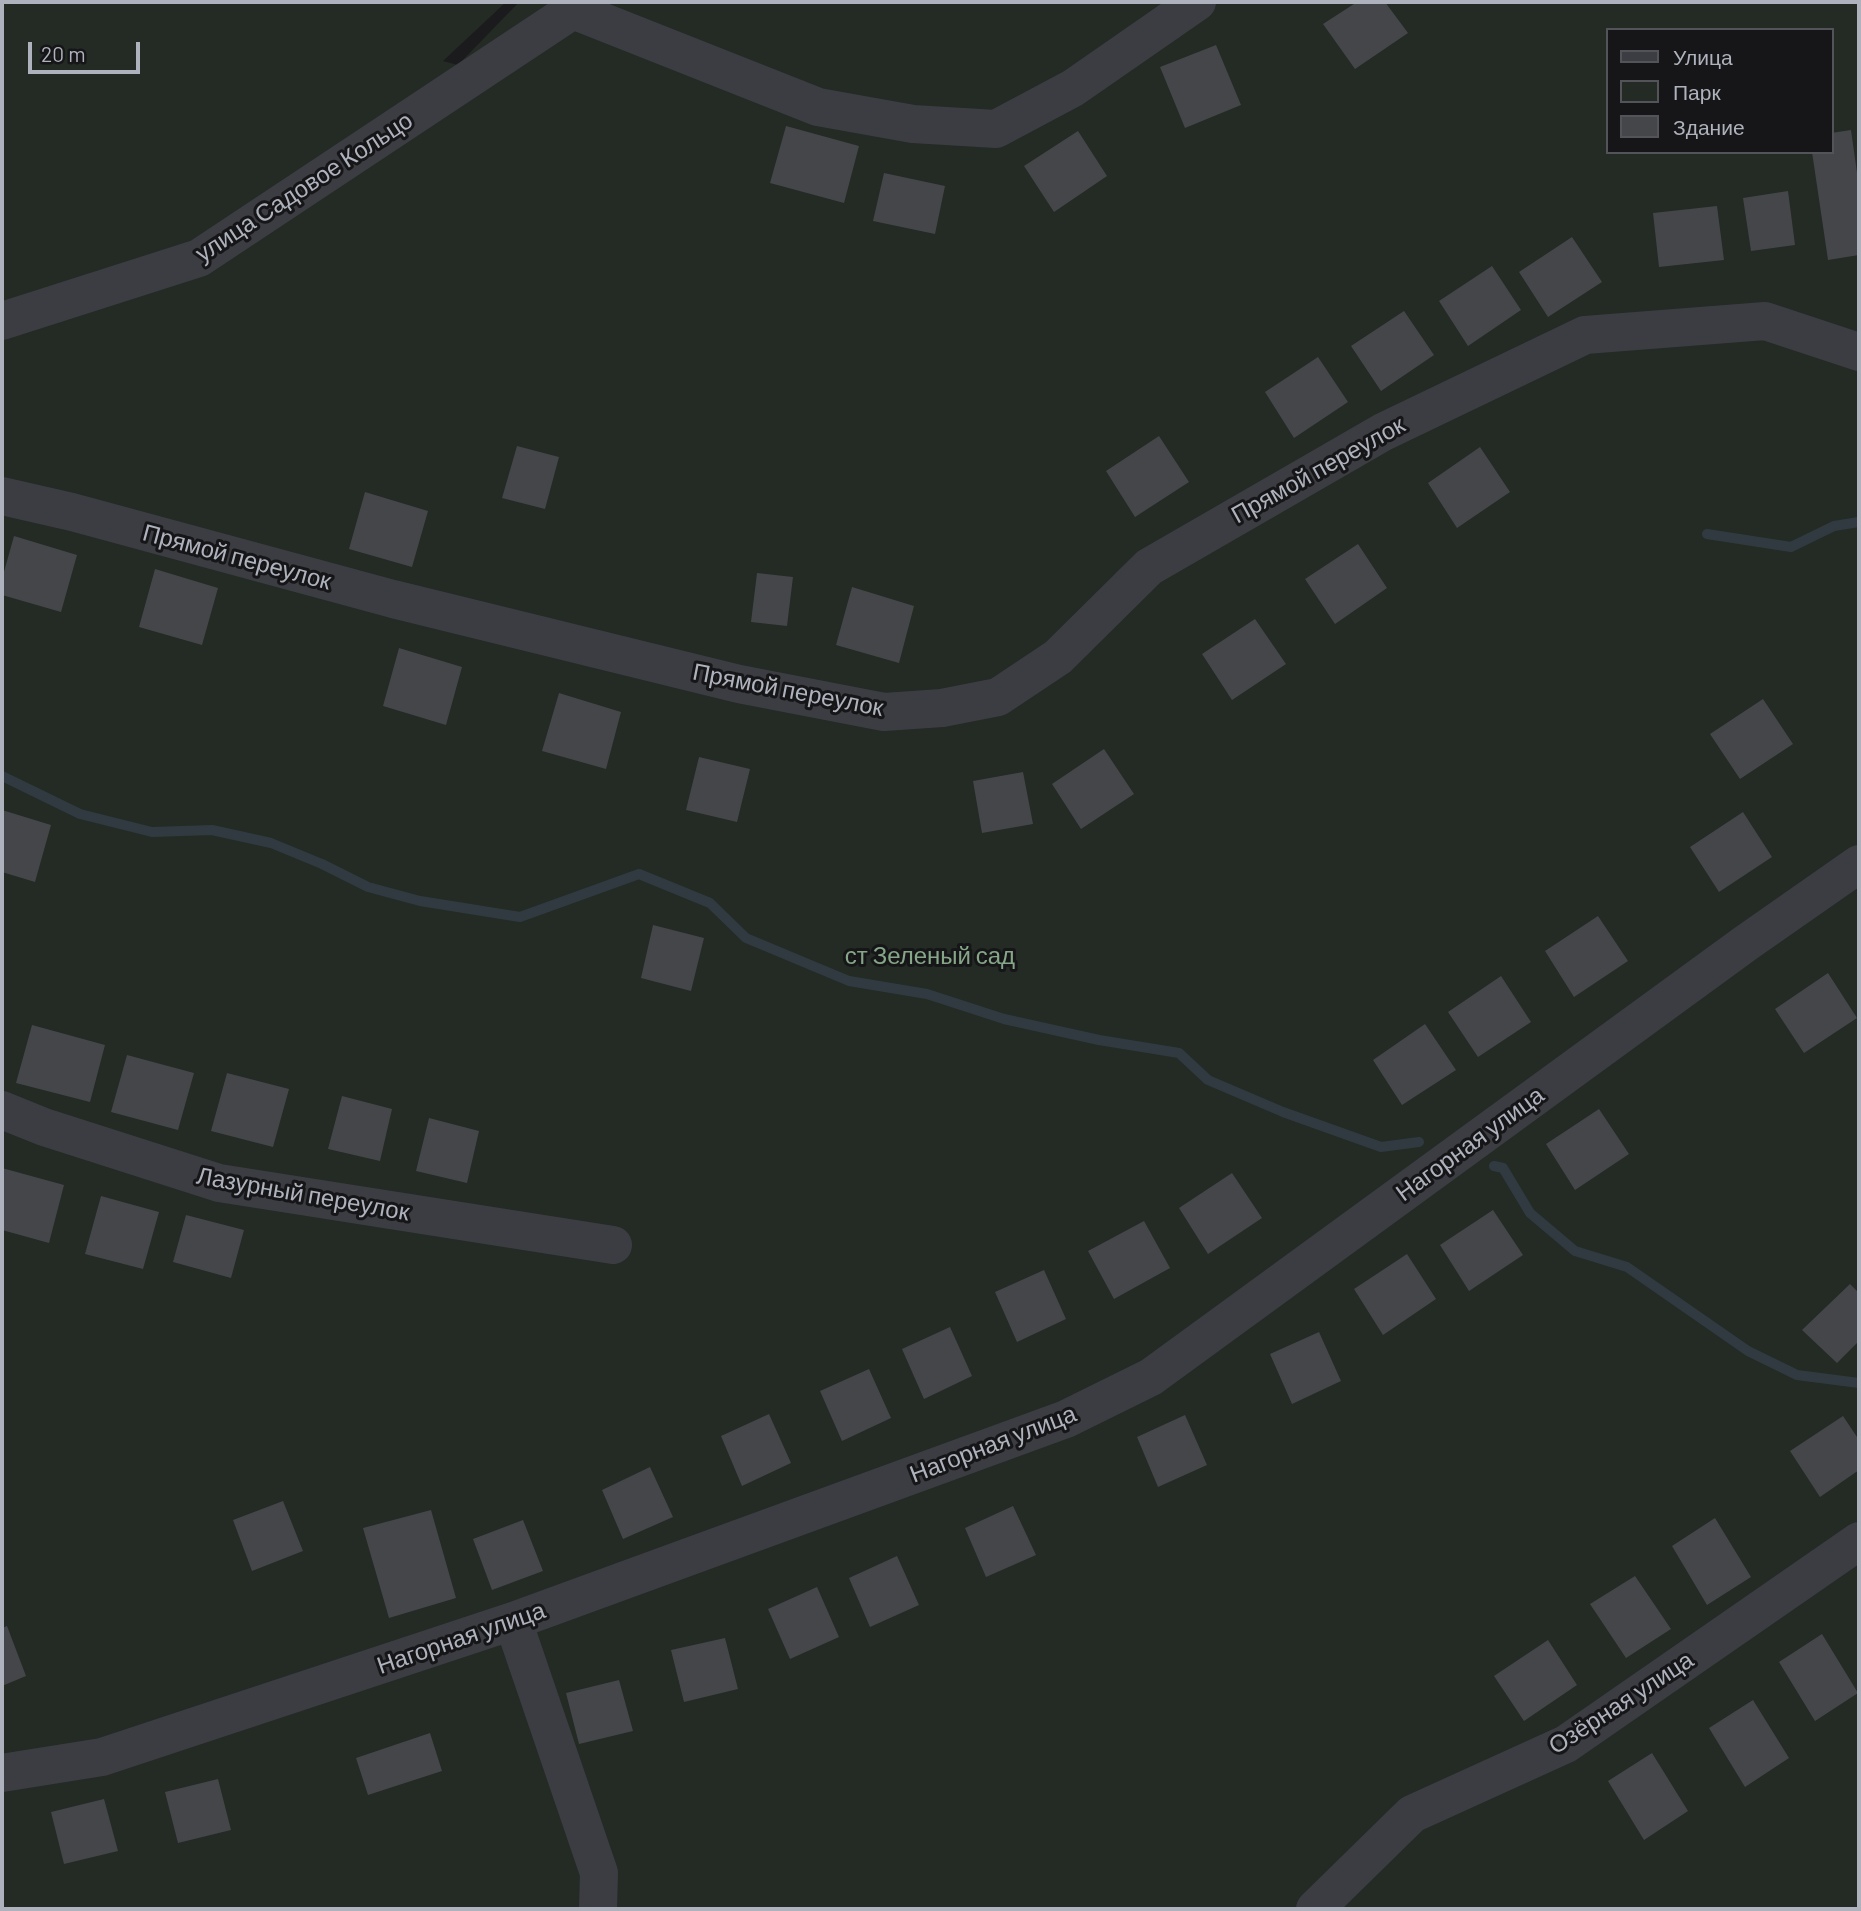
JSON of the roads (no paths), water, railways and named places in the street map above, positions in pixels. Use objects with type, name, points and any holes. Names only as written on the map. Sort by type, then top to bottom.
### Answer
[{"type":"street","points":[[577,6],[818,107],[913,124],[996,130],[1073,88],[1197,2]]},
{"type":"street","name":"улица Садовое Кольцо","points":[[2,321],[198,258],[577,6]]},
{"type":"street","name":"Прямой переулок","points":[[2,496],[72,512],[393,600],[739,684],[884,712],[942,708],[998,697],[1058,657],[1149,567],[1382,432],[1585,335],[1765,321],[1859,352]]},
{"type":"street","name":"Нагорная улица","points":[[2,1773],[103,1757],[513,1621],[1066,1419],[1151,1377],[1724,959],[1859,864]]},
{"type":"street","name":"Лазурный переулок","points":[[2,1110],[44,1127],[219,1183],[613,1245]]},
{"type":"street","name":"Озёрная улица","points":[[1315,1909],[1412,1815],[1566,1744],[1859,1541]]},
{"type":"street","points":[[513,1621],[599,1872],[598,1909]]},
{"type":"waterway","points":[[1707,534],[1791,547],[1834,526],[1859,522]]},
{"type":"waterway","points":[[2,776],[80,814],[152,832],[212,830],[271,843],[368,887],[420,901],[520,917],[639,874],[710,903],[746,938],[849,981],[927,994],[1004,1019],[1099,1040],[1179,1053],[1208,1080],[1283,1112],[1381,1147],[1419,1142]]},
{"type":"waterway","points":[[1494,1166],[1503,1168],[1530,1213],[1575,1251],[1627,1267],[1748,1351],[1797,1375],[1859,1383]]},
{"type":"park label","name":"ст Зеленый сад","points":[[930,956]]}]
